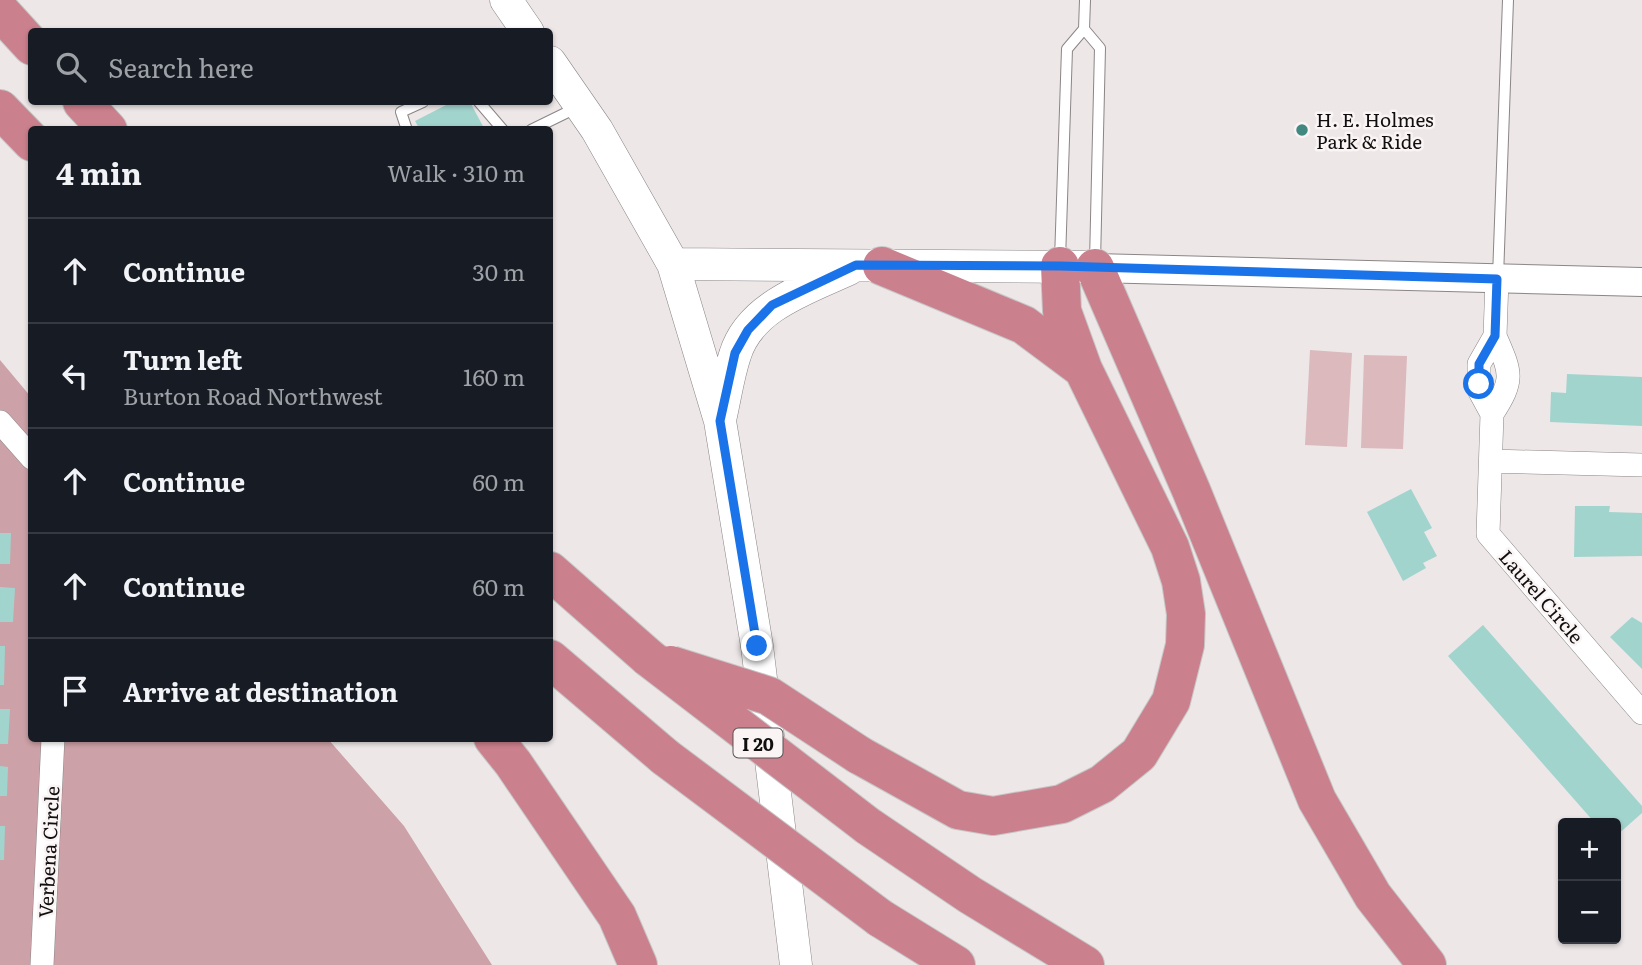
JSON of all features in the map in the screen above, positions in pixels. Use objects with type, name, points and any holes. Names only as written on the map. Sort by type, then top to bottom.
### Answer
[{"type":"highway","points":[[0,11],[28,42]]},
{"type":"highway","points":[[85,105],[104,126]]},
{"type":"highway","points":[[15,125],[28,149]]},
{"type":"highway","points":[[869,265],[1024,325],[1083,369]]},
{"type":"highway","points":[[649,658],[769,696],[859,755],[958,810],[993,816],[1045,809],[1085,794],[1122,769],[1151,739],[1171,701],[1180,677],[1186,614],[1181,581],[1170,547],[1083,369],[1062,311],[1077,267]]},
{"type":"highway","points":[[1077,267],[1191,490],[1317,800],[1373,896],[1427,965]]},
{"type":"highway","name":"I 20","points":[[553,574],[649,658],[868,826],[970,895],[1085,965]]},
{"type":"highway","points":[[553,662],[665,757],[880,918],[956,965]]},
{"type":"highway","points":[[496,742],[617,916],[638,965]]},
{"type":"highway","points":[[880,918],[930,965]]},
{"type":"main road","points":[[506,0],[525,28]]},
{"type":"main road","points":[[553,66],[580,106],[673,264],[720,421],[757,646],[796,965]]},
{"type":"main road","points":[[673,264],[1077,267]]},
{"type":"main road","points":[[720,421],[735,353],[748,330],[772,305],[869,265]]},
{"type":"street","points":[[1077,267],[1642,282]]},
{"type":"street","name":"Laurel Circle","points":[[1497,279],[1495,336],[1508,367],[1507,391],[1492,414],[1488,534],[1642,713]]},
{"type":"street","points":[[0,422],[28,454]]},
{"type":"street","points":[[1491,461],[1642,465]]},
{"type":"street","name":"Verbena Circle","points":[[42,965],[53,742]]},
{"type":"lane","points":[[1077,267],[1067,48],[1084,29],[1085,0]]},
{"type":"lane","points":[[1497,279],[1508,0]]},
{"type":"lane","points":[[1077,267],[1100,48],[1084,29]]},
{"type":"lane","points":[[406,126],[401,112],[416,105]]},
{"type":"lane","points":[[482,105],[500,126]]},
{"type":"lane","points":[[539,126],[580,106]]},
{"type":"shaded area","points":[[1310,350],[1352,353],[1347,447],[1305,445]]},
{"type":"shaded area","points":[[1364,355],[1407,356],[1403,449],[1361,448]]},
{"type":"shaded area","points":[[0,360],[28,393],[28,742],[331,742],[404,826],[492,965],[0,965]]},
{"type":"building","points":[[446,105],[472,105],[483,126],[418,126],[415,121]]},
{"type":"building","points":[[1567,374],[1642,377],[1642,426],[1550,422],[1551,392],[1566,393]]},
{"type":"building","points":[[1411,489],[1432,528],[1424,532],[1437,556],[1423,563],[1426,568],[1403,581],[1367,512]]},
{"type":"building","points":[[1575,506],[1610,506],[1609,512],[1642,513],[1642,556],[1574,557]]},
{"type":"building","points":[[0,533],[11,533],[10,564],[0,564]]},
{"type":"building","points":[[0,587],[15,588],[13,622],[0,622]]},
{"type":"building","points":[[1632,617],[1642,623],[1642,669],[1610,637]]},
{"type":"building","points":[[1483,625],[1642,806],[1642,813],[1621,832],[1621,818],[1591,818],[1448,656]]},
{"type":"building","points":[[0,646],[5,646],[4,685],[0,685]]},
{"type":"building","points":[[0,709],[10,709],[8,744],[0,744]]},
{"type":"building","points":[[0,766],[8,767],[7,796],[0,796]]},
{"type":"building","points":[[0,826],[5,826],[4,860],[0,860]]},
{"type":"place","name":"H. E. Holmes Park & Ride","points":[[1302,130]]},
{"type":"route","points":[[757,646],[720,421],[735,353],[748,330],[772,305],[856,265],[1060,266],[1497,279],[1495,336],[1479,364],[1479,384]]}]
